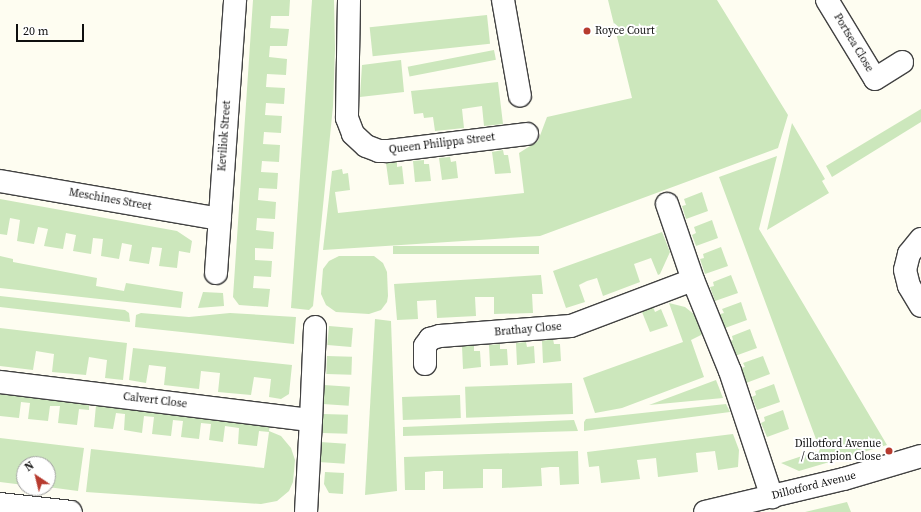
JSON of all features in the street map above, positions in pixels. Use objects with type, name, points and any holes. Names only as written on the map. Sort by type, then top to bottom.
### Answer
[{"type":"street","name":"Keviliok Street","points":[[216,273],[235,0]]},
{"type":"street","name":"Queen Philippa Street","points":[[349,0],[347,118],[353,134],[366,146],[379,151],[388,151],[527,134]]},
{"type":"street","points":[[503,0],[520,96]]},
{"type":"street","name":"Portsea Close","points":[[827,0],[875,79],[902,62]]},
{"type":"street","name":"Meschines Street","points":[[0,181],[220,219]]},
{"type":"street","points":[[667,204],[693,280],[730,372],[772,497]]},
{"type":"street","points":[[921,238],[909,254],[905,270],[907,282],[921,306]]},
{"type":"street","name":"Brathay Close","points":[[425,364],[425,346],[430,339],[440,336],[571,326],[693,280]]},
{"type":"street","points":[[306,512],[315,327]]},
{"type":"street","name":"Calvert Close","points":[[0,382],[311,420]]},
{"type":"street","name":"Dillotford Avenue","points":[[707,512],[772,497],[921,456]]},
{"type":"street","points":[[0,504],[71,512]]},
{"type":"green space","points":[[253,0],[290,0],[289,16],[271,16],[270,28],[289,29],[287,46],[270,46],[269,57],[287,59],[286,75],[267,74],[266,87],[285,88],[284,104],[266,103],[265,115],[282,116],[281,133],[264,132],[263,144],[280,145],[279,162],[262,161],[261,172],[278,173],[277,189],[259,188],[258,200],[276,202],[275,219],[257,218],[256,230],[274,232],[273,249],[255,248],[255,260],[272,261],[271,277],[254,276],[253,288],[270,289],[268,307],[239,305],[233,297]]},
{"type":"green space","points":[[312,0],[334,0],[335,49],[333,106],[313,306],[309,310],[291,308]]},
{"type":"green space","points":[[608,0],[717,0],[788,115],[778,148],[540,236],[323,250],[332,171],[342,169],[343,174],[348,173],[350,190],[335,192],[338,213],[524,193],[519,153],[538,141],[547,117],[632,98]]},
{"type":"green space","points":[[487,15],[490,44],[373,56],[370,27]]},
{"type":"green space","points":[[494,50],[496,60],[410,77],[408,67]]},
{"type":"green space","points":[[401,60],[404,92],[360,97],[362,65]]},
{"type":"green space","points":[[498,82],[503,124],[484,126],[482,106],[462,109],[464,128],[435,131],[433,117],[424,118],[423,113],[414,114],[411,91]]},
{"type":"green space","points":[[921,109],[921,122],[832,177],[826,166]]},
{"type":"green space","points":[[792,123],[825,179],[822,181],[829,193],[767,230]]},
{"type":"green space","points":[[503,150],[504,155],[508,155],[511,173],[495,174],[492,152]]},
{"type":"green space","points":[[777,156],[759,229],[887,445],[799,471],[781,463],[820,450],[719,177]]},
{"type":"green space","points":[[450,157],[451,162],[456,161],[458,178],[442,180],[439,158]]},
{"type":"green space","points":[[424,160],[424,164],[429,164],[431,181],[415,182],[413,161]]},
{"type":"green space","points":[[397,162],[397,167],[402,166],[404,184],[389,185],[386,163]]},
{"type":"green space","points":[[702,192],[708,211],[686,219],[682,206],[686,205],[684,199]]},
{"type":"green space","points":[[0,199],[177,231],[192,241],[190,253],[179,251],[177,268],[159,266],[162,248],[152,247],[149,264],[129,261],[132,245],[122,243],[119,259],[101,256],[103,239],[93,238],[91,254],[73,251],[76,235],[66,233],[63,249],[44,246],[48,229],[38,227],[34,244],[17,241],[20,220],[10,218],[7,235],[0,234]]},
{"type":"green space","points":[[712,220],[718,238],[696,246],[692,235],[696,233],[694,227]]},
{"type":"green space","points":[[662,232],[670,252],[660,274],[658,275],[651,258],[634,264],[640,282],[603,296],[597,278],[587,281],[579,285],[585,302],[566,308],[553,271]]},
{"type":"green space","points":[[393,246],[539,246],[539,254],[393,254]]},
{"type":"green space","points":[[721,247],[728,266],[705,274],[700,259],[704,258],[703,254]]},
{"type":"green space","points":[[0,256],[13,259],[13,262],[97,278],[96,286],[124,291],[126,283],[183,292],[181,308],[0,288]]},
{"type":"green space","points":[[339,256],[374,256],[383,263],[387,272],[388,296],[387,302],[381,310],[369,314],[336,312],[326,305],[321,294],[323,269],[329,261]]},
{"type":"green space","points":[[541,275],[543,294],[532,294],[533,313],[494,314],[494,297],[475,297],[476,316],[437,318],[436,300],[417,301],[418,319],[397,320],[394,284]]},
{"type":"green space","points":[[731,275],[738,293],[715,301],[710,287],[714,286],[713,282]]},
{"type":"green space","points":[[203,292],[223,293],[224,306],[198,308]]},
{"type":"green space","points":[[0,296],[125,310],[129,313],[130,322],[0,307]]},
{"type":"green space","points":[[741,302],[747,320],[725,328],[720,314],[724,313],[722,309]]},
{"type":"green space","points":[[669,303],[685,307],[695,315],[703,334],[691,340],[704,377],[622,408],[595,413],[583,378],[683,342]]},
{"type":"green space","points":[[653,307],[655,312],[661,309],[668,326],[650,332],[642,312]]},
{"type":"green space","points":[[141,313],[189,317],[230,313],[296,317],[294,344],[135,327],[136,315]]},
{"type":"green space","points":[[375,319],[391,321],[397,491],[365,495]]},
{"type":"green space","points":[[329,326],[353,328],[351,347],[327,345]]},
{"type":"green space","points":[[0,328],[127,343],[123,380],[105,378],[107,360],[89,357],[86,375],[52,372],[54,354],[36,351],[33,370],[0,366]]},
{"type":"green space","points":[[750,329],[757,348],[735,356],[730,341],[733,340],[732,336]]},
{"type":"green space","points":[[553,339],[554,344],[560,344],[561,361],[543,363],[542,341]]},
{"type":"green space","points":[[526,342],[527,347],[534,346],[535,363],[517,365],[516,343]]},
{"type":"green space","points":[[500,344],[500,349],[507,349],[508,365],[490,366],[489,345]]},
{"type":"green space","points":[[474,345],[474,351],[480,351],[481,367],[463,369],[462,346]]},
{"type":"green space","points":[[133,348],[292,365],[289,394],[281,399],[269,397],[271,379],[254,377],[251,395],[218,392],[220,373],[201,371],[199,389],[164,385],[166,367],[149,365],[146,383],[129,380]]},
{"type":"green space","points":[[327,356],[352,357],[351,375],[326,374]]},
{"type":"green space","points":[[763,356],[770,374],[746,383],[741,368],[745,367],[743,363]]},
{"type":"green space","points":[[716,380],[723,398],[649,405]]},
{"type":"green space","points":[[572,383],[573,414],[466,418],[465,387]]},
{"type":"green space","points":[[774,384],[780,402],[757,410],[752,397],[756,395],[755,391]]},
{"type":"green space","points":[[324,385],[350,387],[349,406],[323,404]]},
{"type":"green space","points":[[0,394],[89,404],[89,410],[79,409],[77,425],[58,423],[60,406],[50,406],[48,421],[28,419],[30,403],[21,402],[19,418],[0,416]]},
{"type":"green space","points":[[460,395],[461,418],[403,420],[402,397]]},
{"type":"green space","points":[[726,404],[730,412],[584,431],[584,422],[586,419]]},
{"type":"green space","points":[[96,405],[270,425],[269,431],[281,436],[291,448],[295,460],[293,482],[289,491],[277,501],[261,504],[86,492],[91,449],[264,468],[269,432],[259,431],[257,446],[238,444],[239,428],[225,426],[223,442],[209,440],[211,424],[201,423],[199,439],[181,437],[183,421],[173,420],[171,436],[152,434],[154,417],[144,416],[142,433],[124,430],[125,414],[116,413],[113,429],[94,427]]},
{"type":"green space","points":[[783,410],[789,429],[767,437],[761,423],[765,421],[764,417]]},
{"type":"green space","points":[[323,414],[348,415],[347,434],[322,433]]},
{"type":"green space","points":[[574,420],[578,431],[403,436],[403,427]]},
{"type":"green space","points":[[733,434],[739,450],[738,467],[718,470],[715,451],[696,453],[698,472],[658,477],[656,458],[637,460],[640,479],[601,483],[599,466],[589,467],[587,452]]},
{"type":"green space","points":[[0,438],[84,448],[78,491],[56,488],[56,456],[16,456],[16,484],[0,482]]},
{"type":"green space","points":[[320,442],[346,444],[345,464],[319,462]]},
{"type":"green space","points":[[578,451],[579,484],[560,485],[559,467],[550,467],[541,468],[542,486],[502,488],[502,469],[483,469],[483,488],[443,489],[443,471],[434,471],[425,472],[425,490],[405,490],[404,457]]},
{"type":"green space","points":[[325,472],[344,473],[343,494],[329,493],[324,484]]},
{"type":"green space","points":[[847,502],[851,512],[805,512]]},
{"type":"place","name":"Royce Court","points":[[587,31]]},
{"type":"place","name":"Dillotford Avenue / Campion Close","points":[[889,451]]}]
